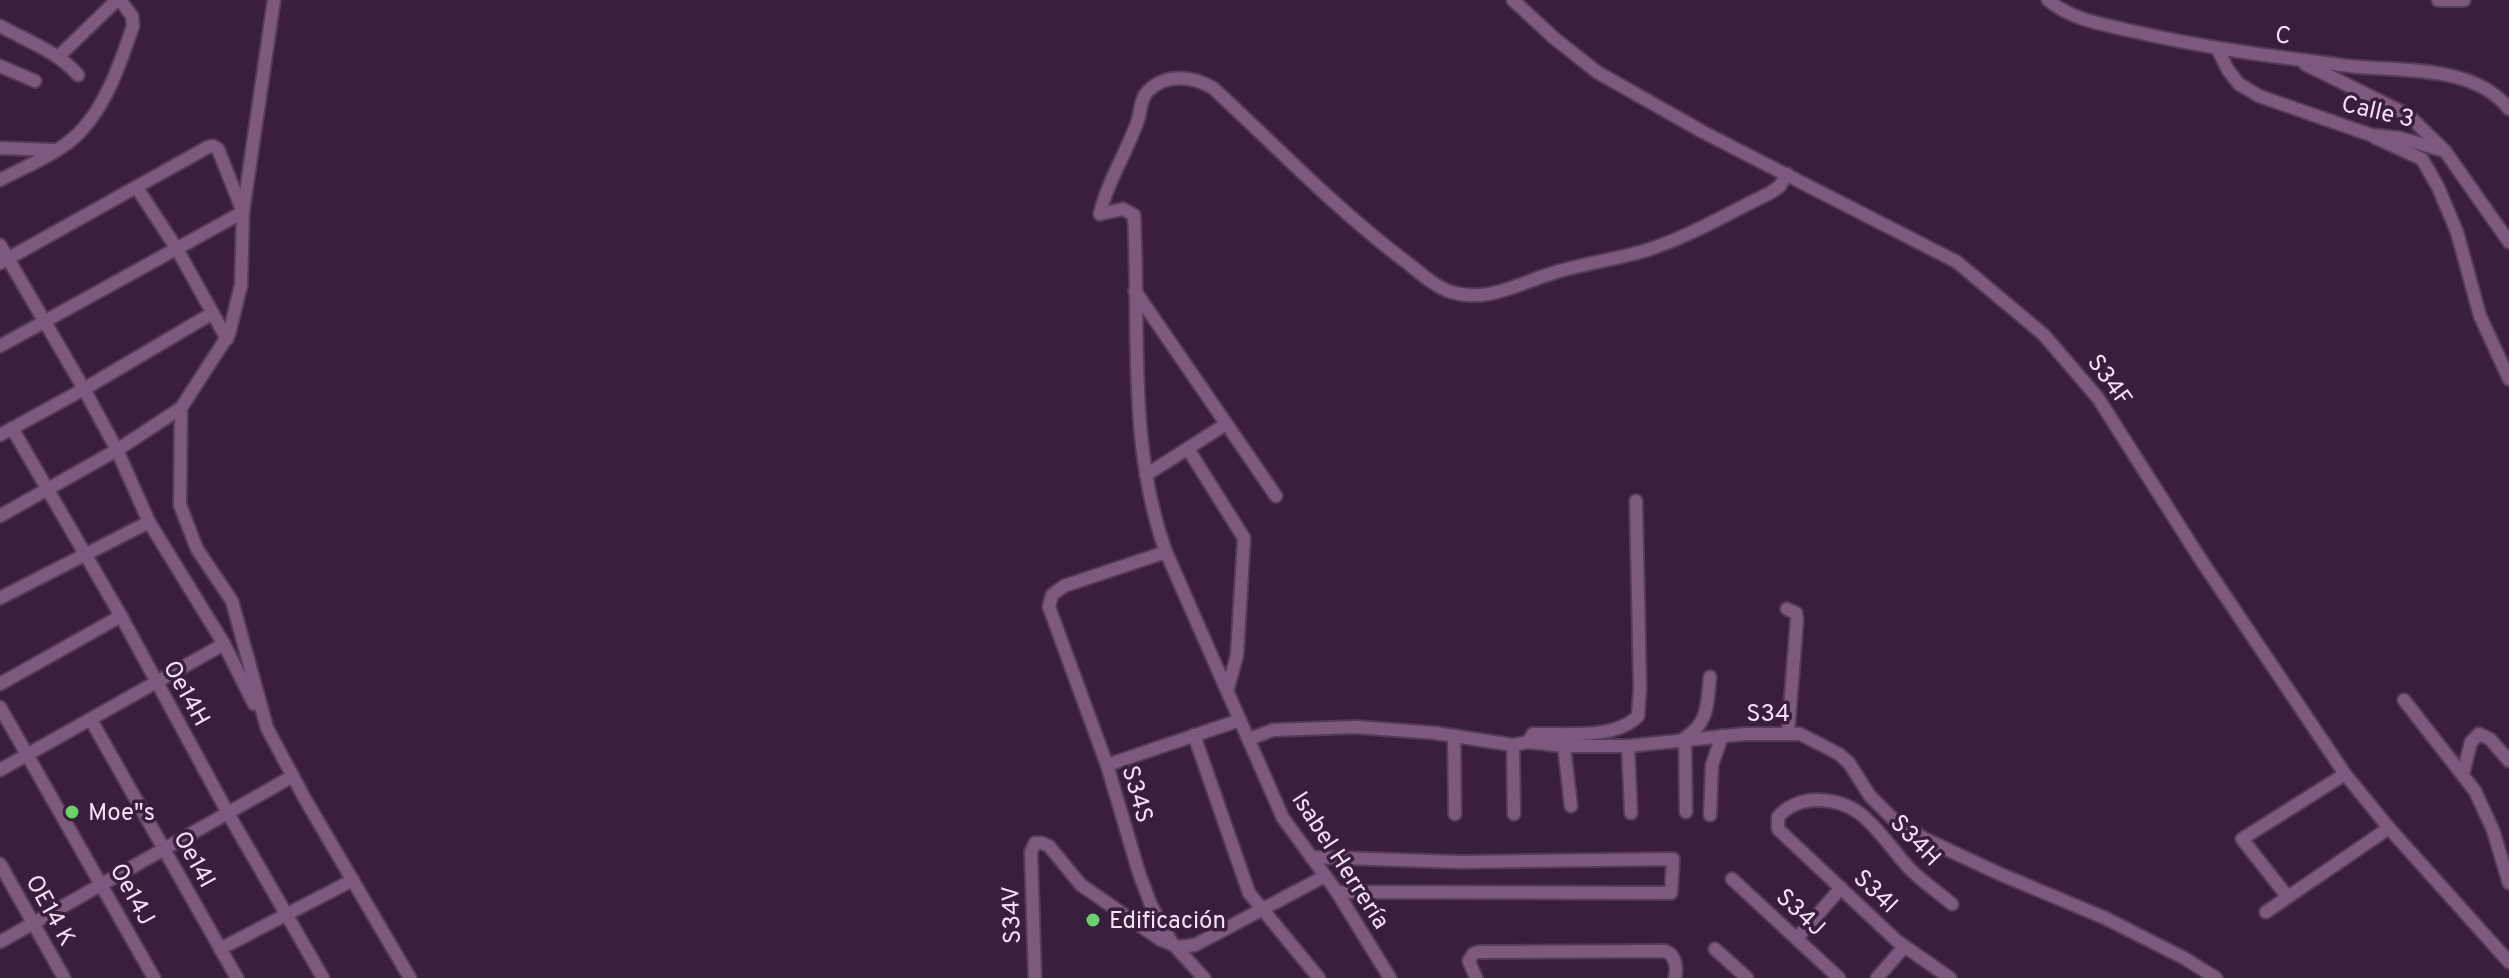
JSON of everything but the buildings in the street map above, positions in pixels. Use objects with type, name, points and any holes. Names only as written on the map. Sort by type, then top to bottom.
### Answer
[{"type":"street","points":[[0,180],[80,132],[112,80],[133,26],[132,16],[118,0],[58,57]]},
{"type":"street","points":[[0,516],[117,450],[181,408],[227,339],[241,285],[243,212],[274,0]]},
{"type":"street","name":"S34F","points":[[1513,0],[1597,72],[1703,132],[1957,262],[2017,310],[2062,355],[2098,398],[2210,573],[2345,774],[2389,828],[2506,953]]},
{"type":"street","name":"C","points":[[2048,0],[2060,10],[2085,20],[2217,48],[2437,74],[2470,81],[2498,95],[2509,109]]},
{"type":"street","points":[[2438,0],[2464,0]]},
{"type":"street","points":[[0,26],[58,57],[78,75]]},
{"type":"street","name":"Calle 3","points":[[2217,48],[2239,84],[2259,96],[2371,135],[2400,138],[2445,151]]},
{"type":"street","points":[[2295,58],[2408,115],[2445,151],[2509,242]]},
{"type":"street","points":[[0,66],[35,81]]},
{"type":"street","name":"Isabel Herrería","points":[[1390,978],[1337,892],[1283,818],[1154,520],[1146,475],[1138,381],[1134,215],[1123,209],[1100,214],[1138,121],[1145,93],[1170,80],[1190,79],[1213,88],[1275,149],[1388,248],[1435,284],[1462,295],[1481,296],[1499,292],[1553,273],[1614,260],[1668,242],[1702,229],[1770,193],[1780,186],[1787,174]]},
{"type":"street","points":[[2371,135],[2422,159],[2457,232],[2480,316],[2509,379]]},
{"type":"street","points":[[4,261],[213,146],[218,149],[243,212]]},
{"type":"street","points":[[0,148],[54,150]]},
{"type":"street","points":[[137,188],[177,249],[227,339]]},
{"type":"street","points":[[0,346],[243,212]]},
{"type":"street","points":[[0,245],[4,261],[45,322],[117,450],[149,522],[224,644],[293,776],[410,978]]},
{"type":"street","points":[[1134,290],[1276,496]]},
{"type":"street","points":[[0,435],[211,314]]},
{"type":"street","points":[[181,408],[180,505],[197,549],[232,601],[267,728]]},
{"type":"street","points":[[1146,475],[1226,424]]},
{"type":"street","name":"Oe14H","points":[[12,428],[323,978]]},
{"type":"street","points":[[1188,449],[1244,538],[1237,655],[1228,688]]},
{"type":"street","points":[[1528,742],[1533,734],[1571,735],[1609,729],[1629,723],[1638,716],[1640,640],[1636,501]]},
{"type":"street","points":[[0,598],[149,522]]},
{"type":"street","name":"S34S","points":[[1166,552],[1064,586],[1052,595],[1049,611],[1107,765],[1151,905],[1172,943],[1204,978]]},
{"type":"street","points":[[1787,609],[1796,613],[1797,619],[1788,733]]},
{"type":"street","points":[[0,684],[121,616]]},
{"type":"street","points":[[0,770],[224,644]]},
{"type":"street","points":[[1686,812],[1685,738],[1700,729],[1706,713],[1710,677]]},
{"type":"street","points":[[2404,700],[2480,799],[2509,883]]},
{"type":"street","name":"Oe14J","points":[[0,707],[154,978]]},
{"type":"street","name":"Oe14I","points":[[91,720],[237,978]]},
{"type":"street","points":[[1107,765],[1240,720]]},
{"type":"street","name":"S34","points":[[1249,739],[1273,730],[1356,727],[1513,745],[1528,742],[1564,746],[1628,746],[1685,738],[1788,733],[1810,737],[1839,754],[1849,763],[1870,796],[1892,818],[1925,839],[2105,918],[2216,978]]},
{"type":"street","points":[[2463,774],[2471,742],[2479,734],[2490,739],[2509,761]]},
{"type":"street","points":[[1194,735],[1249,893],[1319,978]]},
{"type":"street","points":[[1454,736],[1455,814]]},
{"type":"street","points":[[1710,815],[1712,765],[1722,736]]},
{"type":"street","points":[[1513,745],[1514,814]]},
{"type":"street","points":[[1564,746],[1571,806]]},
{"type":"street","points":[[1628,746],[1631,813]]},
{"type":"street","points":[[2287,896],[2242,839],[2345,774]]},
{"type":"street","points":[[0,942],[293,776]]},
{"type":"street","name":"S34I","points":[[1850,805],[1837,801],[1803,801],[1780,813],[1776,821],[1778,829],[1904,947],[1950,978]]},
{"type":"street","name":"S34H","points":[[1850,805],[1909,868],[1952,904]]},
{"type":"street","points":[[2266,912],[2389,828]]},
{"type":"street","name":"S34V","points":[[1035,978],[1031,852],[1035,843],[1049,846],[1081,885],[1161,940],[1172,943]]},
{"type":"street","points":[[1311,857],[1461,862],[1673,859],[1671,893],[1337,892]]},
{"type":"street","name":"OE14 K","points":[[0,864],[64,978]]},
{"type":"street","points":[[1172,943],[1186,947],[1195,945],[1325,876]]},
{"type":"street","name":"S34J","points":[[1732,879],[1839,978]]},
{"type":"street","points":[[220,949],[353,880]]},
{"type":"street","points":[[1797,938],[1841,888]]},
{"type":"street","points":[[1877,978],[1904,947]]},
{"type":"street","points":[[1715,949],[1747,978]]},
{"type":"street","points":[[1476,978],[1469,961],[1478,952],[1665,951],[1674,957],[1675,978]]},
{"type":"place","name":"Moe\"s","points":[[72,812]]},
{"type":"place","name":"Edificación","points":[[1093,920]]}]
